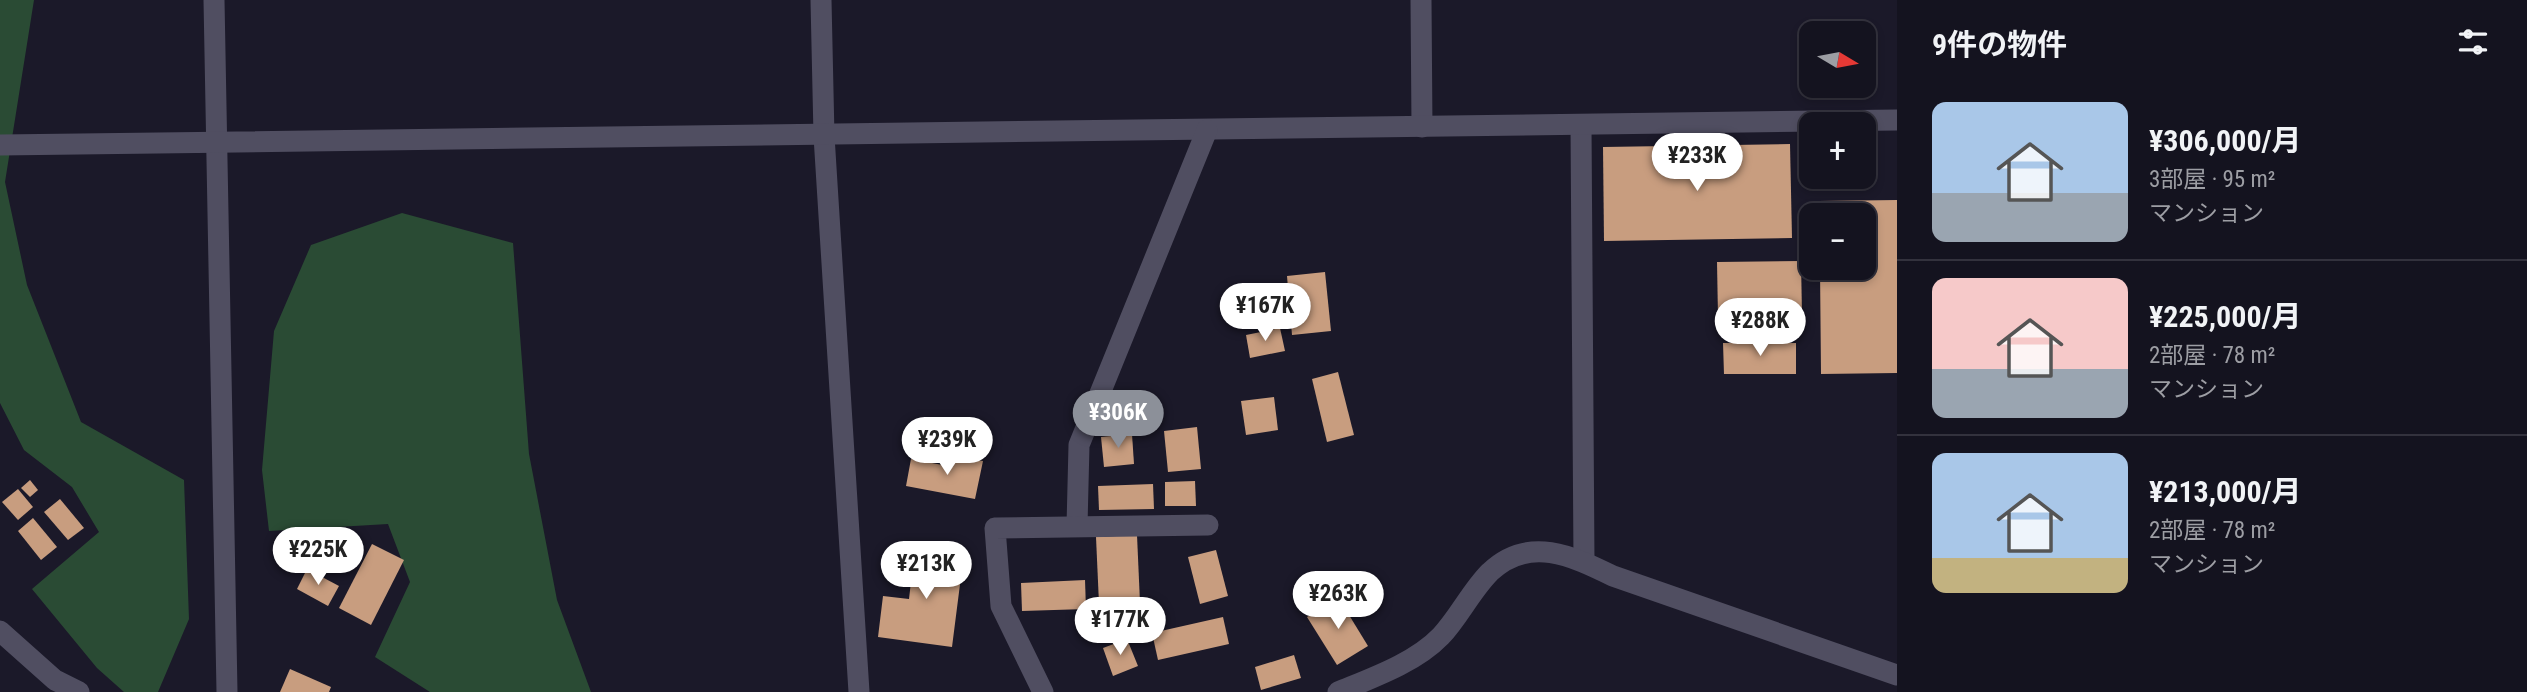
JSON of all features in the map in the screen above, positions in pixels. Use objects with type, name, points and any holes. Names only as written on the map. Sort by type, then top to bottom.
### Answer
[{"type":"street","points":[[214,0],[227,692]]},
{"type":"street","points":[[821,0],[824,136],[859,692]]},
{"type":"street","points":[[1420,0],[1422,127]]},
{"type":"street","points":[[0,145],[1897,120]]},
{"type":"street","points":[[1581,125],[1584,562]]},
{"type":"street","points":[[1077,526],[1079,445],[1207,130]]},
{"type":"street","points":[[1045,692],[1001,606],[995,528],[1208,525]]},
{"type":"street","points":[[1338,692],[1376,677],[1440,638],[1489,573],[1507,560],[1534,551],[1569,554],[1613,576],[1897,675]]},
{"type":"street","points":[[0,631],[55,680],[79,692]]},
{"type":"green space","points":[[0,0],[34,0],[5,182],[27,285],[81,422],[184,480],[189,619],[158,692],[124,692],[97,668],[32,589],[99,532],[72,487],[24,450],[0,403]]},
{"type":"green space","points":[[402,213],[513,243],[529,454],[557,600],[591,692],[430,692],[375,657],[410,582],[388,524],[269,531],[262,470],[274,331],[311,245]]},
{"type":"building","points":[[1790,144],[1792,238],[1604,241],[1603,147]]},
{"type":"building","points":[[1897,200],[1897,373],[1821,374],[1820,280],[1876,280],[1876,203],[1819,201]]},
{"type":"building","points":[[1799,261],[1802,315],[1718,317],[1717,262]]},
{"type":"building","points":[[1325,272],[1331,331],[1292,335],[1287,276]]},
{"type":"building","points":[[1280,328],[1285,351],[1250,358],[1246,335]]},
{"type":"building","points":[[1723,343],[1796,343],[1796,374],[1724,374]]},
{"type":"building","points":[[1338,372],[1354,435],[1327,442],[1312,379]]},
{"type":"building","points":[[1274,397],[1278,430],[1246,435],[1241,401]]},
{"type":"building","points":[[1197,427],[1201,469],[1168,472],[1164,431]]},
{"type":"building","points":[[1132,434],[1134,464],[1104,467],[1101,437]]},
{"type":"building","points":[[955,456],[983,461],[975,499],[906,486],[911,459],[953,467]]},
{"type":"building","points":[[30,480],[38,490],[30,497],[21,488]]},
{"type":"building","points":[[1195,481],[1196,506],[1165,506],[1165,482]]},
{"type":"building","points":[[1153,484],[1154,509],[1099,510],[1098,486]]},
{"type":"building","points":[[18,489],[33,507],[18,520],[2,502]]},
{"type":"building","points":[[60,499],[84,528],[68,540],[44,512]]},
{"type":"building","points":[[33,518],[57,547],[41,560],[18,531]]},
{"type":"building","points":[[1137,535],[1140,603],[1099,604],[1096,537]]},
{"type":"building","points":[[372,544],[404,560],[371,625],[339,608]]},
{"type":"building","points":[[915,547],[964,553],[952,647],[878,637],[883,596],[909,599]]},
{"type":"building","points":[[1216,550],[1228,596],[1200,604],[1188,557]]},
{"type":"building","points":[[307,569],[339,586],[328,606],[297,589]]},
{"type":"building","points":[[1085,580],[1086,609],[1022,611],[1021,583]]},
{"type":"building","points":[[1338,597],[1368,646],[1337,665],[1307,617]]},
{"type":"building","points":[[1223,617],[1229,644],[1158,660],[1152,633]]},
{"type":"building","points":[[1127,639],[1138,666],[1113,676],[1103,648]]},
{"type":"building","points":[[1294,655],[1301,678],[1261,690],[1255,667]]},
{"type":"building","points":[[290,669],[331,687],[329,692],[280,692]]}]
